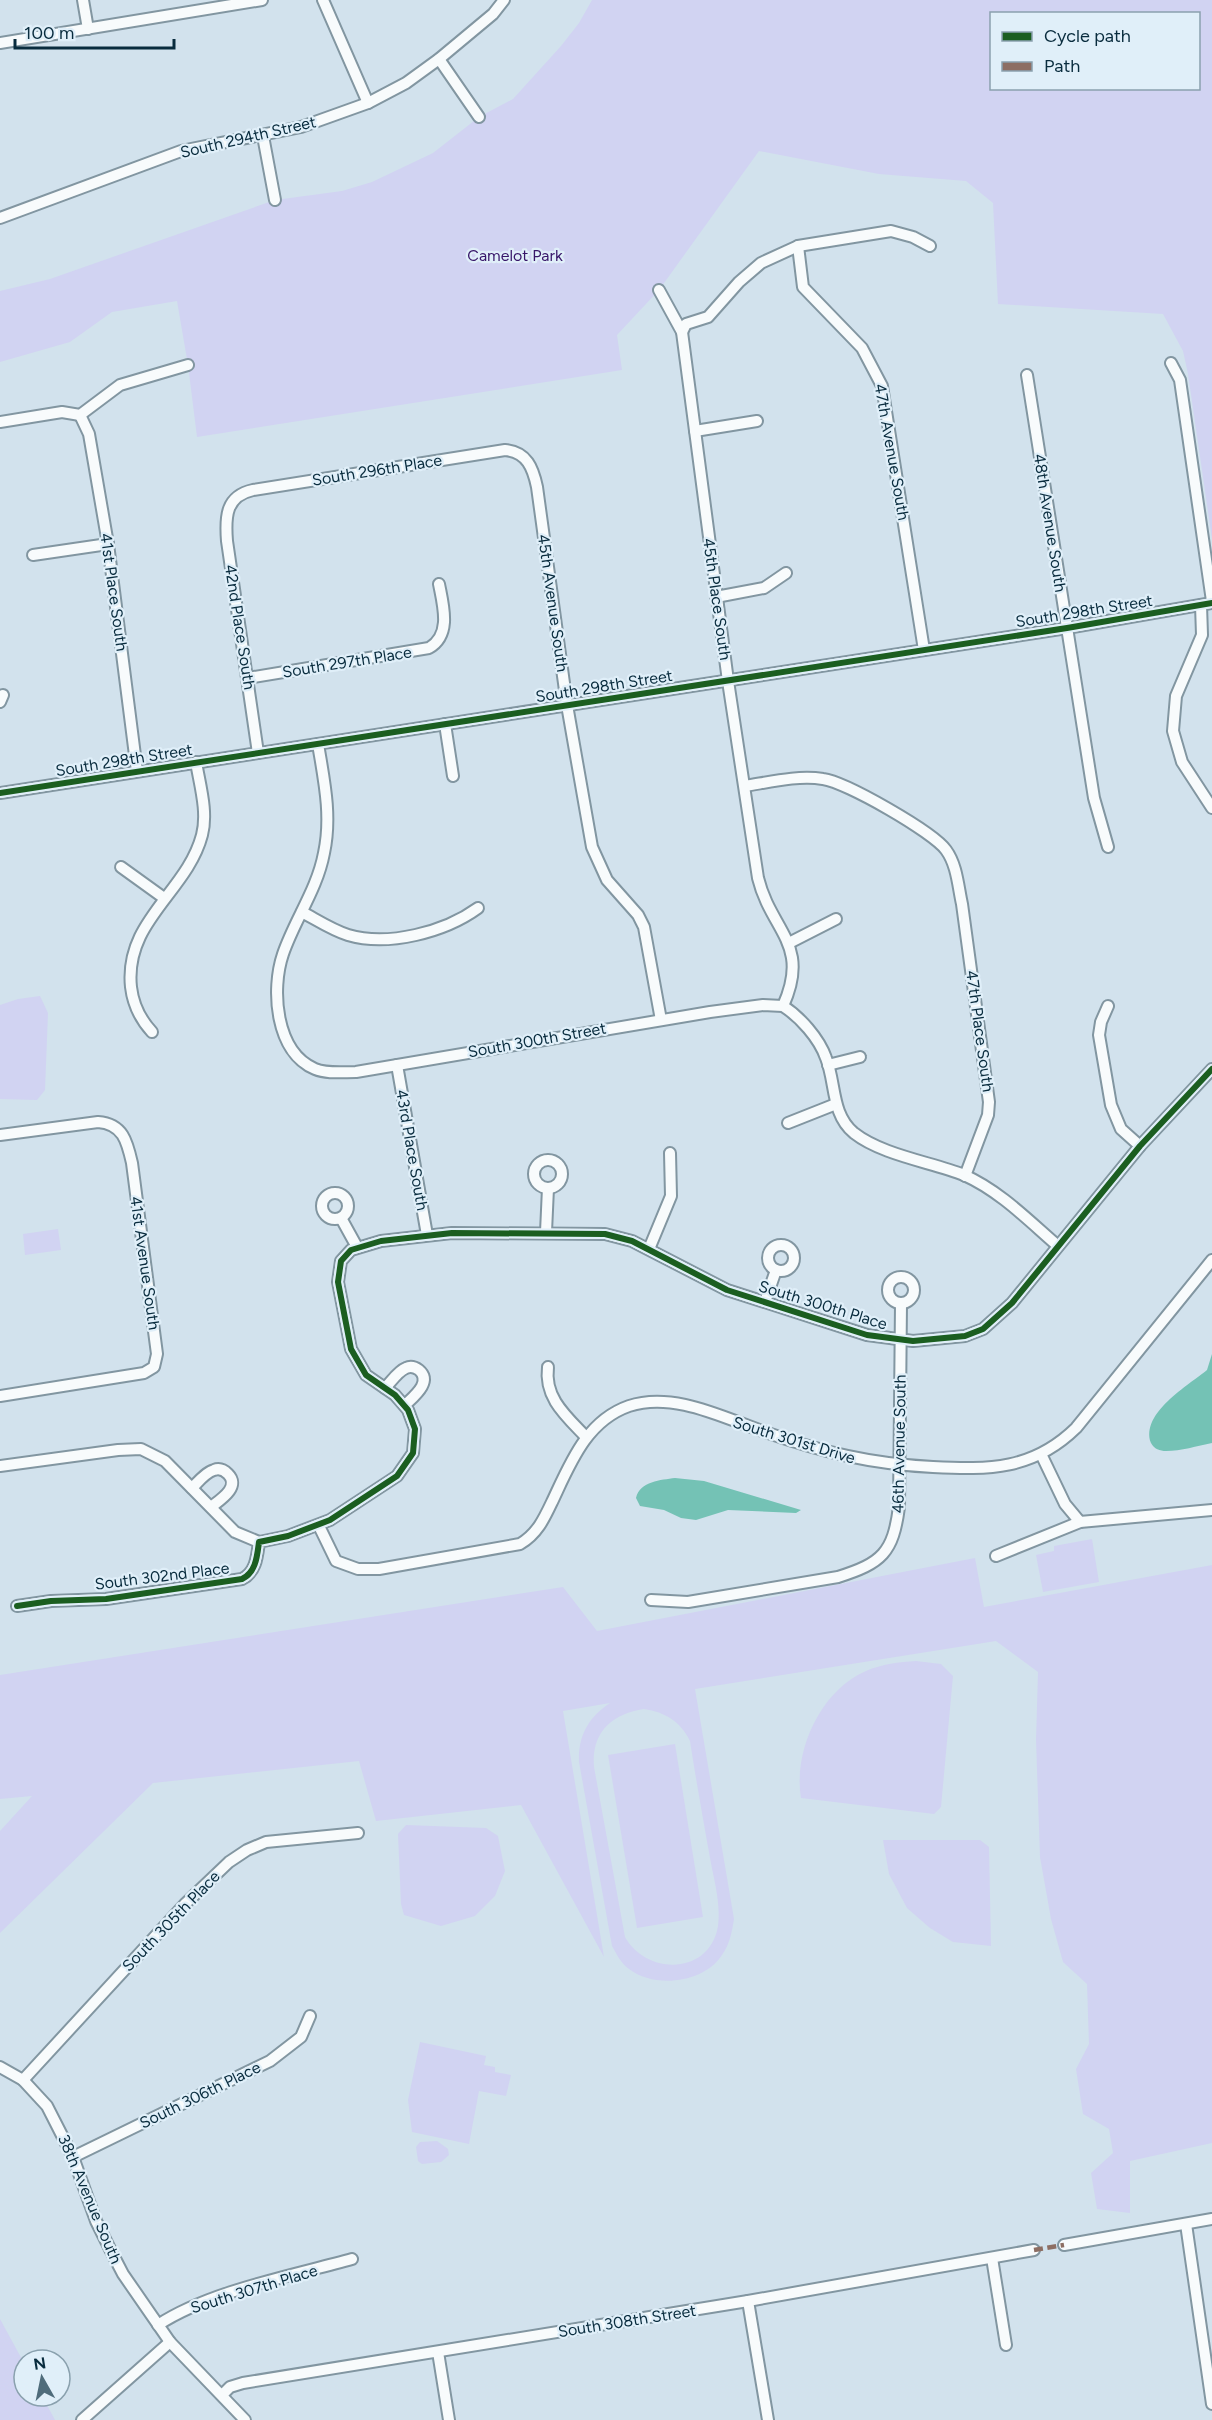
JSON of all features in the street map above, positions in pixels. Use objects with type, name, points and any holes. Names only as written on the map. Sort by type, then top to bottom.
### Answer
[{"type":"street","points":[[83,0],[88,29]]},
{"type":"street","points":[[0,43],[88,29],[214,4],[262,0]]},
{"type":"street","points":[[323,0],[368,103]]},
{"type":"street","name":"South 294th Street","points":[[0,218],[181,151],[216,142],[263,136],[309,125],[368,103],[406,83],[439,59],[493,14],[504,0]]},
{"type":"street","points":[[439,59],[479,117]]},
{"type":"street","points":[[263,136],[275,200]]},
{"type":"street","points":[[682,332],[686,324],[708,316],[739,282],[761,263],[798,246],[891,231],[913,237],[930,246]]},
{"type":"street","name":"47th Avenue South","points":[[798,246],[803,287],[862,348],[885,394],[924,650]]},
{"type":"street","name":"45th Place South","points":[[658,290],[682,332],[716,597],[760,885],[789,943],[793,960],[793,976],[783,1006]]},
{"type":"street","points":[[1171,363],[1180,380],[1208,603],[1202,635],[1176,696],[1173,731],[1182,762],[1212,808]]},
{"type":"street","points":[[0,422],[62,412],[80,415],[120,385],[188,365]]},
{"type":"street","name":"48th Avenue South","points":[[1027,375],[1094,798],[1108,847]]},
{"type":"street","name":"41st Place South","points":[[80,415],[89,434],[108,544],[137,771]]},
{"type":"street","points":[[695,431],[757,421]]},
{"type":"street","name":"South 296th Place","points":[[231,501],[253,490],[505,450],[524,457]]},
{"type":"street","name":"45th Avenue South","points":[[524,457],[533,471],[538,494],[567,705],[592,847],[602,873],[638,915],[644,927],[661,1020]]},
{"type":"street","name":"42nd Place South","points":[[231,501],[226,516],[226,541],[258,753]]},
{"type":"street","points":[[33,555],[108,544]]},
{"type":"street","points":[[716,597],[764,588],[786,573]]},
{"type":"street","name":"South 297th Place","points":[[248,678],[410,653],[429,648],[440,636],[444,622],[439,584]]},
{"type":"street","name":"South 298th Street","points":[[0,793],[1067,628],[1208,603]]},
{"type":"street","points":[[445,724],[453,776]]},
{"type":"street","points":[[318,744],[327,802],[326,841],[316,884],[302,912],[346,934],[380,939],[437,928],[478,908]]},
{"type":"street","points":[[152,1032],[144,1023],[134,1002],[130,968],[140,935],[196,848],[202,834],[204,812],[196,762]]},
{"type":"street","name":"47th Place South","points":[[745,786],[800,778],[827,780],[921,829],[940,843],[951,860],[960,893],[989,1102],[988,1115],[965,1176]]},
{"type":"street","points":[[121,867],[164,898]]},
{"type":"street","name":"South 300th Street","points":[[302,912],[282,957],[278,995],[282,1027],[297,1055],[314,1069],[330,1072],[356,1072],[661,1020],[755,1006],[783,1006]]},
{"type":"street","points":[[789,943],[836,919]]},
{"type":"street","points":[[783,1006],[819,1044],[828,1065],[836,1104],[848,1126],[862,1138],[965,1176],[992,1190],[1058,1246]]},
{"type":"street","points":[[1108,1006],[1101,1022],[1099,1035],[1111,1105],[1121,1129],[1140,1146]]},
{"type":"street","points":[[828,1065],[860,1057]]},
{"type":"street","name":"43rd Place South","points":[[397,1065],[427,1235]]},
{"type":"street","name":"South 300th Place","points":[[357,1247],[381,1241],[427,1235],[605,1234],[633,1241],[704,1280],[867,1335],[901,1340],[953,1339],[983,1329],[1012,1303],[1140,1146],[1212,1069]]},
{"type":"street","points":[[789,1123],[836,1104]]},
{"type":"street","name":"41st Avenue South","points":[[0,1135],[98,1122],[111,1124],[123,1132],[132,1163],[157,1354],[156,1363],[150,1370],[128,1376],[0,1396]]},
{"type":"street","points":[[649,1249],[670,1196],[670,1153]]},
{"type":"street","points":[[546,1233],[548,1188]]},
{"type":"street","points":[[0,1466],[130,1449],[152,1453],[178,1473],[235,1532],[259,1542],[319,1526],[392,1480],[406,1465],[413,1453],[416,1437],[412,1419],[405,1405],[366,1375],[359,1366],[344,1323],[338,1268],[345,1255],[357,1247],[341,1218]]},
{"type":"street","name":"South 301st Drive","points":[[586,1437],[600,1422],[622,1409],[640,1403],[664,1402],[694,1408],[828,1453],[901,1466],[996,1468],[1041,1454],[1059,1443],[1076,1428],[1212,1260]]},
{"type":"street","points":[[765,1302],[776,1270]]},
{"type":"street","name":"46th Avenue South","points":[[651,1600],[688,1602],[838,1577],[874,1563],[885,1555],[896,1529],[901,1466],[901,1304]]},
{"type":"street","points":[[385,1388],[404,1369],[412,1367],[420,1371],[424,1378],[422,1387],[405,1405]]},
{"type":"street","points":[[319,1526],[336,1561],[358,1569],[379,1569],[520,1544],[537,1530],[586,1437],[553,1399],[548,1383],[548,1367]]},
{"type":"street","points":[[1041,1454],[1065,1504],[1080,1522]]},
{"type":"street","points":[[192,1488],[210,1471],[219,1469],[227,1473],[232,1481],[230,1490],[211,1507]]},
{"type":"street","points":[[996,1556],[1080,1522],[1212,1510]]},
{"type":"street","name":"South 302nd Place","points":[[17,1606],[51,1601],[106,1599],[242,1579],[250,1574],[254,1566],[259,1542]]},
{"type":"street","name":"South 305th Place","points":[[23,2080],[186,1903],[229,1862],[247,1850],[266,1842],[358,1833]]},
{"type":"street","name":"South 306th Place","points":[[73,2157],[270,2061],[301,2037],[310,2016]]},
{"type":"street","name":"38th Avenue South","points":[[0,2067],[23,2080],[47,2106],[73,2157],[96,2221],[123,2274],[158,2325],[170,2342],[245,2420]]},
{"type":"street","points":[[1064,2245],[1212,2219]]},
{"type":"street","points":[[1186,2224],[1212,2404]]},
{"type":"street","name":"South 308th Street","points":[[222,2395],[230,2388],[243,2383],[748,2301],[1034,2250]]},
{"type":"street","points":[[992,2258],[1006,2345]]},
{"type":"street","name":"South 307th Place","points":[[158,2325],[178,2312],[206,2301],[352,2259]]},
{"type":"street","points":[[748,2301],[768,2420]]},
{"type":"street","points":[[82,2420],[170,2342]]},
{"type":"street","points":[[438,2352],[449,2420]]},
{"type":"green space","name":"Camelot Park","points":[[592,0],[1212,0],[1212,539],[1183,351],[1163,314],[998,304],[993,203],[966,181],[879,174],[759,151],[659,290],[617,335],[622,370],[197,437],[177,301],[112,312],[70,342],[0,362],[0,291],[50,279],[275,200],[342,191],[372,182],[433,153],[479,117],[513,99],[579,23]]},
{"type":"green space","points":[[40,996],[48,1013],[45,1090],[37,1100],[0,1099],[0,1005],[18,999]]},
{"type":"green space","points":[[58,1229],[61,1250],[25,1255],[23,1234]]},
{"type":"green space","points":[[1092,1539],[1099,1582],[1043,1592],[1036,1555],[1054,1551],[1054,1546]]},
{"type":"green space","points":[[975,1558],[984,1607],[1212,1565],[1212,2143],[1130,2161],[1130,2213],[1097,2209],[1091,2173],[1113,2153],[1109,2129],[1083,2114],[1076,2069],[1089,2044],[1087,1984],[1063,1962],[1051,1919],[1040,1857],[1036,1740],[1038,1672],[996,1641],[695,1689],[734,1919],[725,1951],[704,1972],[692,1977],[665,1981],[640,1975],[629,1969],[619,1959],[612,1946],[579,1762],[580,1743],[586,1728],[596,1714],[610,1703],[563,1711],[604,1957],[521,1805],[376,1821],[359,1761],[153,1783],[0,1933],[0,1831],[32,1796],[0,1799],[0,1675],[563,1587],[597,1631]],"holes":[[[652,1710],[677,1723],[690,1741],[718,1901],[719,1918],[713,1942],[703,1954],[691,1961],[677,1964],[662,1964],[648,1959],[635,1950],[625,1937],[594,1767],[596,1744],[600,1735],[613,1720],[633,1711]]]},
{"type":"green space","points":[[916,1661],[941,1664],[953,1676],[941,1807],[934,1814],[801,1798],[801,1761],[806,1742],[824,1707],[836,1692],[850,1680],[866,1671],[891,1664]]},
{"type":"green space","points":[[675,1744],[703,1917],[637,1928],[608,1755]]},
{"type":"green space","points":[[406,1825],[486,1828],[498,1836],[505,1871],[495,1896],[475,1916],[441,1926],[404,1915],[401,1904],[398,1834]]},
{"type":"green space","points":[[883,1840],[980,1840],[989,1847],[991,1946],[953,1942],[930,1928],[907,1908],[889,1874]]},
{"type":"green space","points":[[420,2042],[486,2056],[484,2065],[495,2067],[495,2072],[511,2075],[506,2096],[479,2091],[469,2144],[412,2132],[408,2100]]},
{"type":"green space","points":[[437,2141],[448,2149],[449,2155],[441,2162],[422,2164],[418,2161],[416,2147],[420,2142]]},
{"type":"green space","points":[[0,2319],[16,2348],[12,2348],[12,2408],[48,2408],[55,2420],[0,2420]]},
{"type":"shaded area","points":[[1212,1354],[1212,1443],[1172,1451],[1155,1448],[1151,1443],[1150,1432],[1159,1411],[1178,1392],[1207,1370]]},
{"type":"shaded area","points":[[675,1478],[704,1481],[801,1510],[796,1513],[728,1510],[696,1520],[681,1518],[664,1510],[640,1506],[636,1498],[642,1488],[652,1482]]},
{"type":"marked path","points":[[1034,2250],[1064,2245]]},
{"type":"cycle path","points":[[0,793],[1067,628],[1212,603]]},
{"type":"cycle path","points":[[17,1606],[51,1601],[106,1599],[242,1579],[253,1568],[259,1542],[288,1536],[330,1520],[397,1476],[413,1453],[415,1429],[408,1410],[395,1395],[366,1375],[351,1349],[338,1282],[341,1261],[351,1250],[381,1241],[452,1233],[605,1234],[632,1241],[727,1290],[867,1335],[913,1341],[965,1336],[983,1329],[1012,1303],[1140,1146],[1212,1069]]}]
